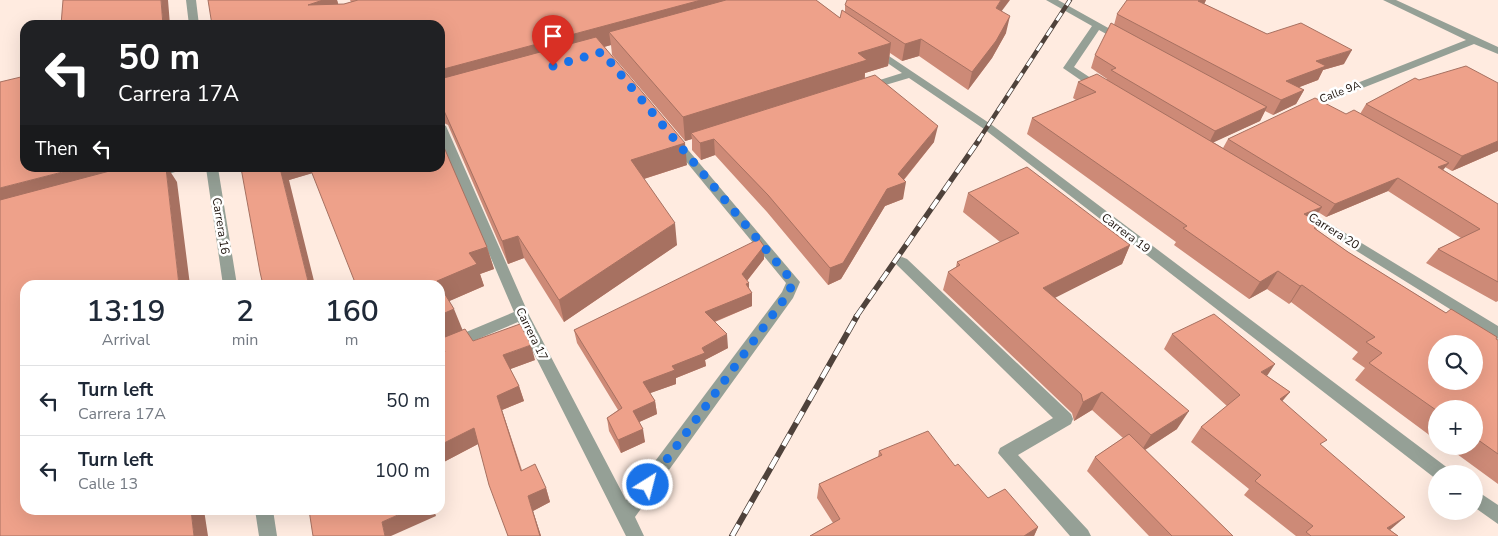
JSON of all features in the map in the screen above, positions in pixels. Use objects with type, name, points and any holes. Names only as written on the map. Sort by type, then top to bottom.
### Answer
[{"type":"street","points":[[191,0],[193,20]]},
{"type":"street","points":[[1052,0],[1130,43]]},
{"type":"street","points":[[1388,0],[1498,51]]},
{"type":"street","points":[[1097,25],[1068,68],[1108,94]]},
{"type":"street","name":"Carrera 19","points":[[860,40],[988,127],[1431,465]]},
{"type":"street","name":"Calle 9A","points":[[1290,114],[1316,101],[1474,40]]},
{"type":"street","points":[[852,92],[909,74]]},
{"type":"street","points":[[1316,101],[1334,111]]},
{"type":"street","points":[[625,516],[788,294],[793,282],[686,147],[669,134]]},
{"type":"street","name":"Carrera 17","points":[[445,138],[522,316],[635,536]]},
{"type":"street","points":[[138,178],[160,172]]},
{"type":"street","name":"Carrera 16","points":[[213,172],[229,280]]},
{"type":"street","name":"Carrera 20","points":[[1291,204],[1498,333]]},
{"type":"street","points":[[902,262],[1065,419],[1006,453],[1082,536]]},
{"type":"street","points":[[445,347],[522,316]]},
{"type":"street","points":[[1483,504],[1498,516]]},
{"type":"street","points":[[265,515],[268,536]]},
{"type":"building","points":[[63,0],[161,0],[163,20],[61,20]]},
{"type":"building","points":[[208,0],[323,0],[308,5],[344,4],[358,0],[701,0],[445,69],[445,20],[211,20]]},
{"type":"building","points":[[726,0],[816,0],[840,18],[842,10],[891,43],[858,53],[867,60],[683,117],[609,32]]},
{"type":"building","points":[[847,0],[1001,0],[996,8],[1010,16],[996,41],[972,72],[921,39],[905,44],[845,5]]},
{"type":"building","points":[[1127,0],[1200,0],[1198,1],[1267,34],[1301,23],[1352,50],[1316,61],[1326,66],[1286,81],[1304,90],[1281,100],[1117,14]]},
{"type":"building","points":[[1111,23],[1267,107],[1215,131],[1111,70],[1116,68],[1095,55]]},
{"type":"building","points":[[596,37],[685,143],[631,160],[675,223],[559,300],[518,236],[502,241],[445,113],[445,78]]},
{"type":"building","points":[[1466,66],[1498,83],[1498,141],[1462,156],[1366,104],[1415,78],[1419,80]]},
{"type":"building","points":[[1097,74],[1322,207],[1304,214],[1321,224],[1314,228],[1348,252],[1446,313],[1451,309],[1497,337],[1498,454],[1483,443],[1483,400],[1428,400],[1428,404],[1369,363],[1382,353],[1366,342],[1375,337],[1302,285],[1300,286],[1278,271],[1260,282],[1183,228],[1187,226],[1032,118],[1096,92],[1078,82]]},
{"type":"building","points":[[875,75],[938,126],[898,174],[906,182],[887,189],[843,263],[830,268],[768,195],[714,139],[700,143],[691,133]]},
{"type":"building","points":[[20,77],[20,172],[62,172],[0,188],[0,82]]},
{"type":"building","points":[[1315,98],[1346,114],[1354,110],[1449,163],[1438,167],[1498,204],[1498,282],[1438,249],[1480,229],[1398,178],[1335,204],[1228,139]]},
{"type":"building","points":[[445,150],[487,247],[469,253],[477,264],[439,280],[354,280],[312,172],[445,172]]},
{"type":"building","points":[[1027,167],[1130,245],[1043,288],[1189,411],[1151,435],[1102,392],[1083,402],[1081,394],[948,272],[960,265],[957,262],[1019,233],[968,193]]},
{"type":"building","points":[[106,172],[166,172],[178,280],[20,280],[20,515],[192,515],[194,536],[0,536],[0,200]]},
{"type":"building","points":[[242,172],[281,172],[308,280],[262,280]]},
{"type":"building","points":[[759,239],[764,246],[742,274],[749,283],[746,284],[752,293],[705,312],[727,334],[702,348],[705,353],[672,366],[675,370],[643,382],[655,401],[633,411],[643,429],[618,440],[607,418],[622,408],[574,330]]},
{"type":"building","points":[[445,294],[454,309],[445,313]]},
{"type":"building","points":[[1214,314],[1275,364],[1261,372],[1290,392],[1280,399],[1327,440],[1320,444],[1405,517],[1387,528],[1398,536],[1311,536],[1306,532],[1313,526],[1255,481],[1261,475],[1201,427],[1240,395],[1172,334]]},
{"type":"building","points":[[520,324],[531,345],[503,355],[519,386],[497,396],[521,471],[535,464],[546,488],[528,496],[540,536],[508,536],[489,485],[474,428],[445,442],[445,337],[465,329],[473,341]]},
{"type":"building","points":[[928,431],[955,466],[958,464],[988,498],[1005,489],[1038,527],[1024,536],[810,536],[840,519],[819,484],[882,455],[879,451]]},
{"type":"building","points":[[1129,434],[1233,536],[1172,536],[1095,457]]},
{"type":"building","points":[[310,515],[398,515],[382,522],[385,536],[313,536]]},
{"type":"railway","points":[[978,141],[1070,0]]},
{"type":"railway","points":[[856,317],[979,140]]},
{"type":"railway","points":[[732,536],[857,316]]},
{"type":"route","points":[[553,66],[602,52],[793,282],[788,294],[648,485]]}]
